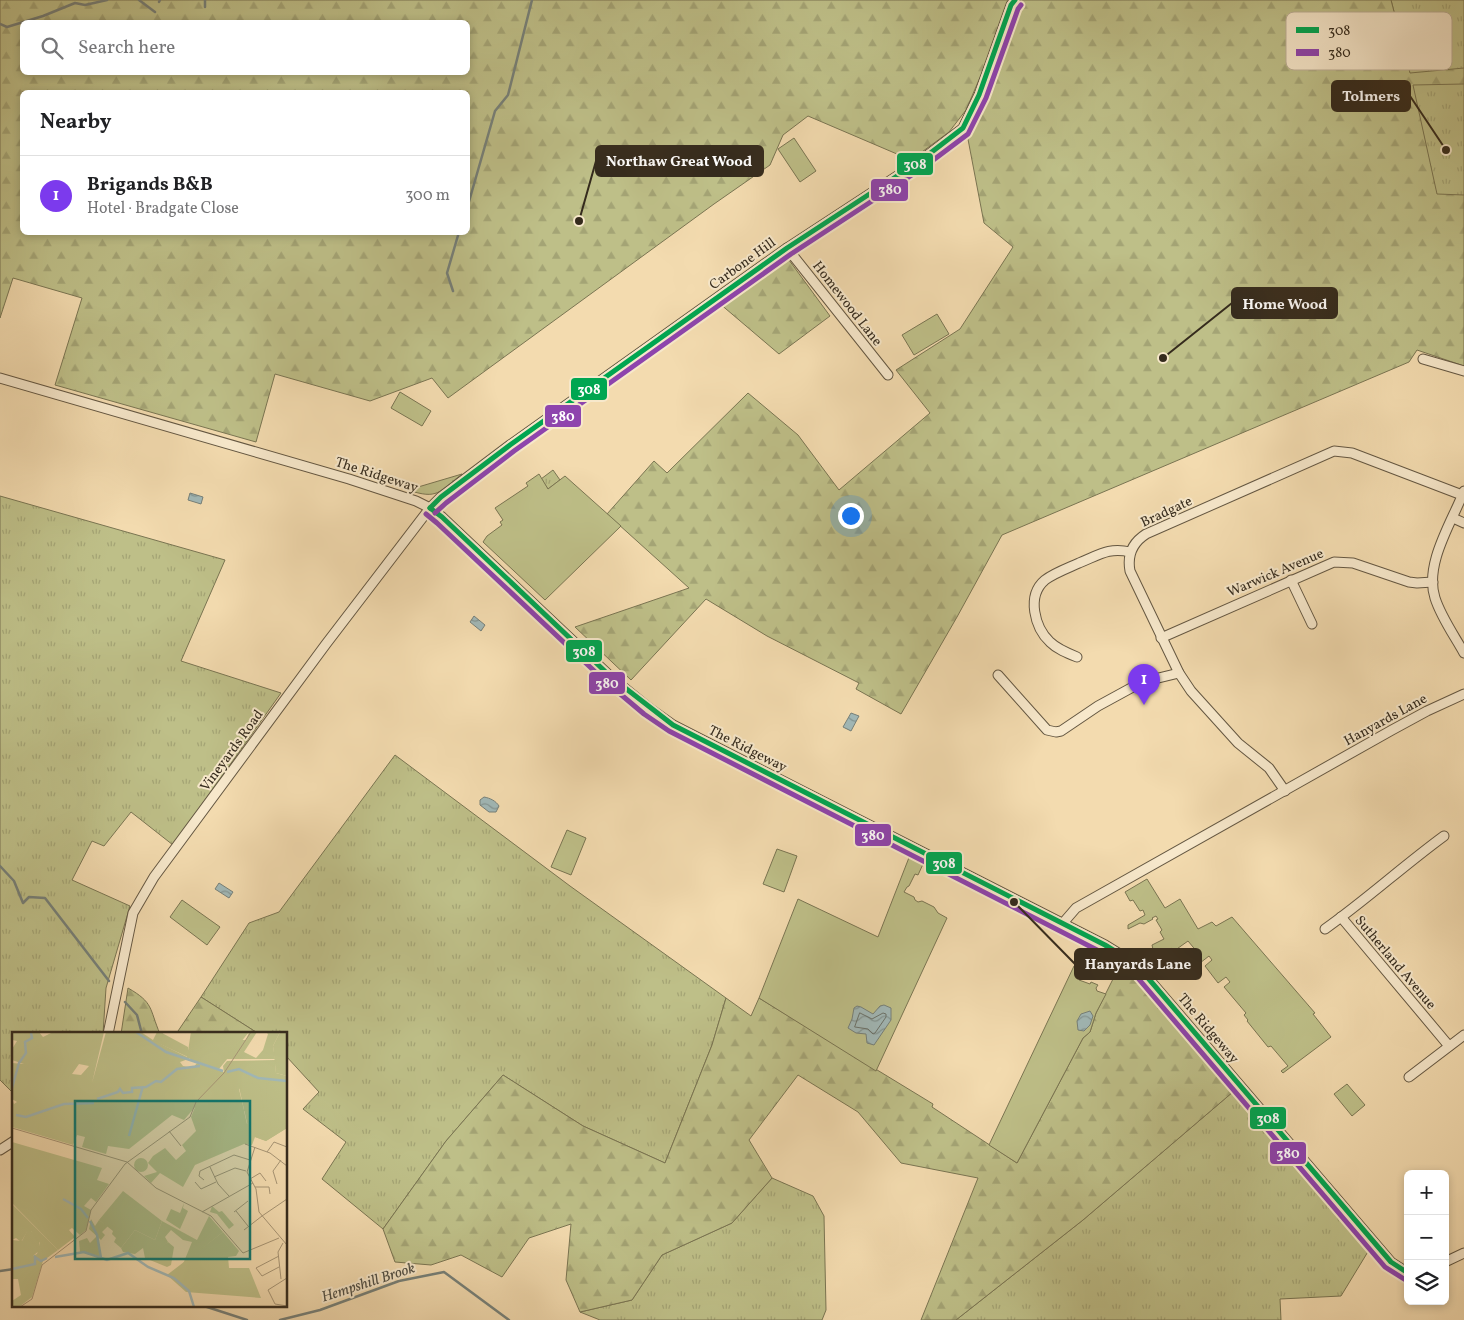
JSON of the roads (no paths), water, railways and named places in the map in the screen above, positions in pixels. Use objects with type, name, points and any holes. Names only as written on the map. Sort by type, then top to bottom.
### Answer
[{"type":"street","name":"Carbone Hill","points":[[430,508],[441,497],[510,445],[787,248],[920,161],[963,128],[979,95],[1011,5],[1015,0]]},
{"type":"street","name":"Homewood Lane","points":[[787,248],[888,374]]},
{"type":"street","points":[[1423,360],[1464,371]]},
{"type":"street","name":"The Ridgeway","points":[[0,378],[349,479],[416,500],[430,508],[442,517],[611,677],[665,719],[705,742],[1119,952],[1136,964],[1391,1262],[1404,1271]]},
{"type":"street","name":"Bradgate","points":[[1130,552],[1135,543],[1146,534],[1334,452],[1352,453],[1463,493]]},
{"type":"street","points":[[1463,493],[1436,557],[1433,582],[1436,601],[1464,653]]},
{"type":"street","name":"Vineyards Road","points":[[108,1032],[133,913],[154,877],[316,657],[430,508]]},
{"type":"street","points":[[1453,518],[1464,523]]},
{"type":"street","points":[[1077,657],[1057,648],[1043,634],[1036,619],[1034,609],[1036,593],[1045,580],[1109,550],[1130,552],[1130,571],[1179,673],[1201,704],[1238,743],[1269,768],[1284,791]]},
{"type":"street","name":"Warwick Avenue","points":[[1161,638],[1327,564],[1340,561],[1353,563],[1409,582],[1433,582]]},
{"type":"street","points":[[1291,580],[1312,624]]},
{"type":"street","points":[[998,675],[1047,730],[1056,732],[1061,731],[1098,706],[1142,682],[1179,673]]},
{"type":"street","name":"Hanyards Lane","points":[[1063,923],[1076,908],[1420,714],[1464,694]]},
{"type":"street","name":"Sutherland Avenue","points":[[1324,929],[1363,901],[1398,870],[1444,836]]},
{"type":"street","name":"Sutherland Avenue","points":[[1341,917],[1449,1046]]},
{"type":"street","points":[[1409,1077],[1464,1034]]},
{"type":"street","points":[[0,1150],[12,1142]]},
{"type":"street","points":[[1449,1260],[1464,1253]]},
{"type":"water","points":[[190,493],[203,497],[201,504],[188,500]]},
{"type":"water","points":[[474,616],[485,625],[481,631],[470,622]]},
{"type":"water","points":[[851,713],[859,716],[851,731],[843,727]]},
{"type":"water","points":[[484,797],[498,804],[496,812],[489,812],[480,805],[480,800]]},
{"type":"water","points":[[219,883],[233,892],[229,898],[215,889]]},
{"type":"water","points":[[884,1005],[891,1008],[891,1020],[874,1045],[867,1043],[866,1034],[856,1033],[848,1028],[854,1008],[857,1006],[873,1014],[880,1006]]},
{"type":"water","points":[[1090,1011],[1093,1016],[1090,1025],[1084,1031],[1078,1030],[1077,1021],[1081,1014]]},
{"type":"waterway","points":[[30,20],[75,3],[85,5],[107,0]]},
{"type":"waterway","points":[[139,0],[155,12]]},
{"type":"waterway","points":[[205,0],[205,7]]},
{"type":"waterway","points":[[470,198],[495,111],[508,95],[532,0]]},
{"type":"waterway","points":[[0,24],[7,27],[20,23]]},
{"type":"waterway","points":[[453,291],[447,273],[458,235]]},
{"type":"waterway","points":[[0,866],[14,881],[23,903],[29,897],[45,898],[109,981]]},
{"type":"waterway","points":[[125,1002],[137,1015],[141,1032]]},
{"type":"waterway","name":"Hempshill Brook","points":[[0,1271],[12,1269]]},
{"type":"waterway","name":"Hempshill Brook","points":[[280,1320],[320,1310],[399,1281],[444,1272],[509,1320]]},
{"type":"waterway","name":"Hempshill Brook","points":[[210,1308],[247,1320]]},
{"type":"place","name":"Tolmers","points":[[1446,150]]},
{"type":"place","name":"Northaw Great Wood","points":[[579,221]]},
{"type":"place","name":"Home Wood","points":[[1163,358]]},
{"type":"place","name":"Brigands B&B","points":[[1144,705]]},
{"type":"place","name":"Hanyards Lane","points":[[1014,902]]}]
